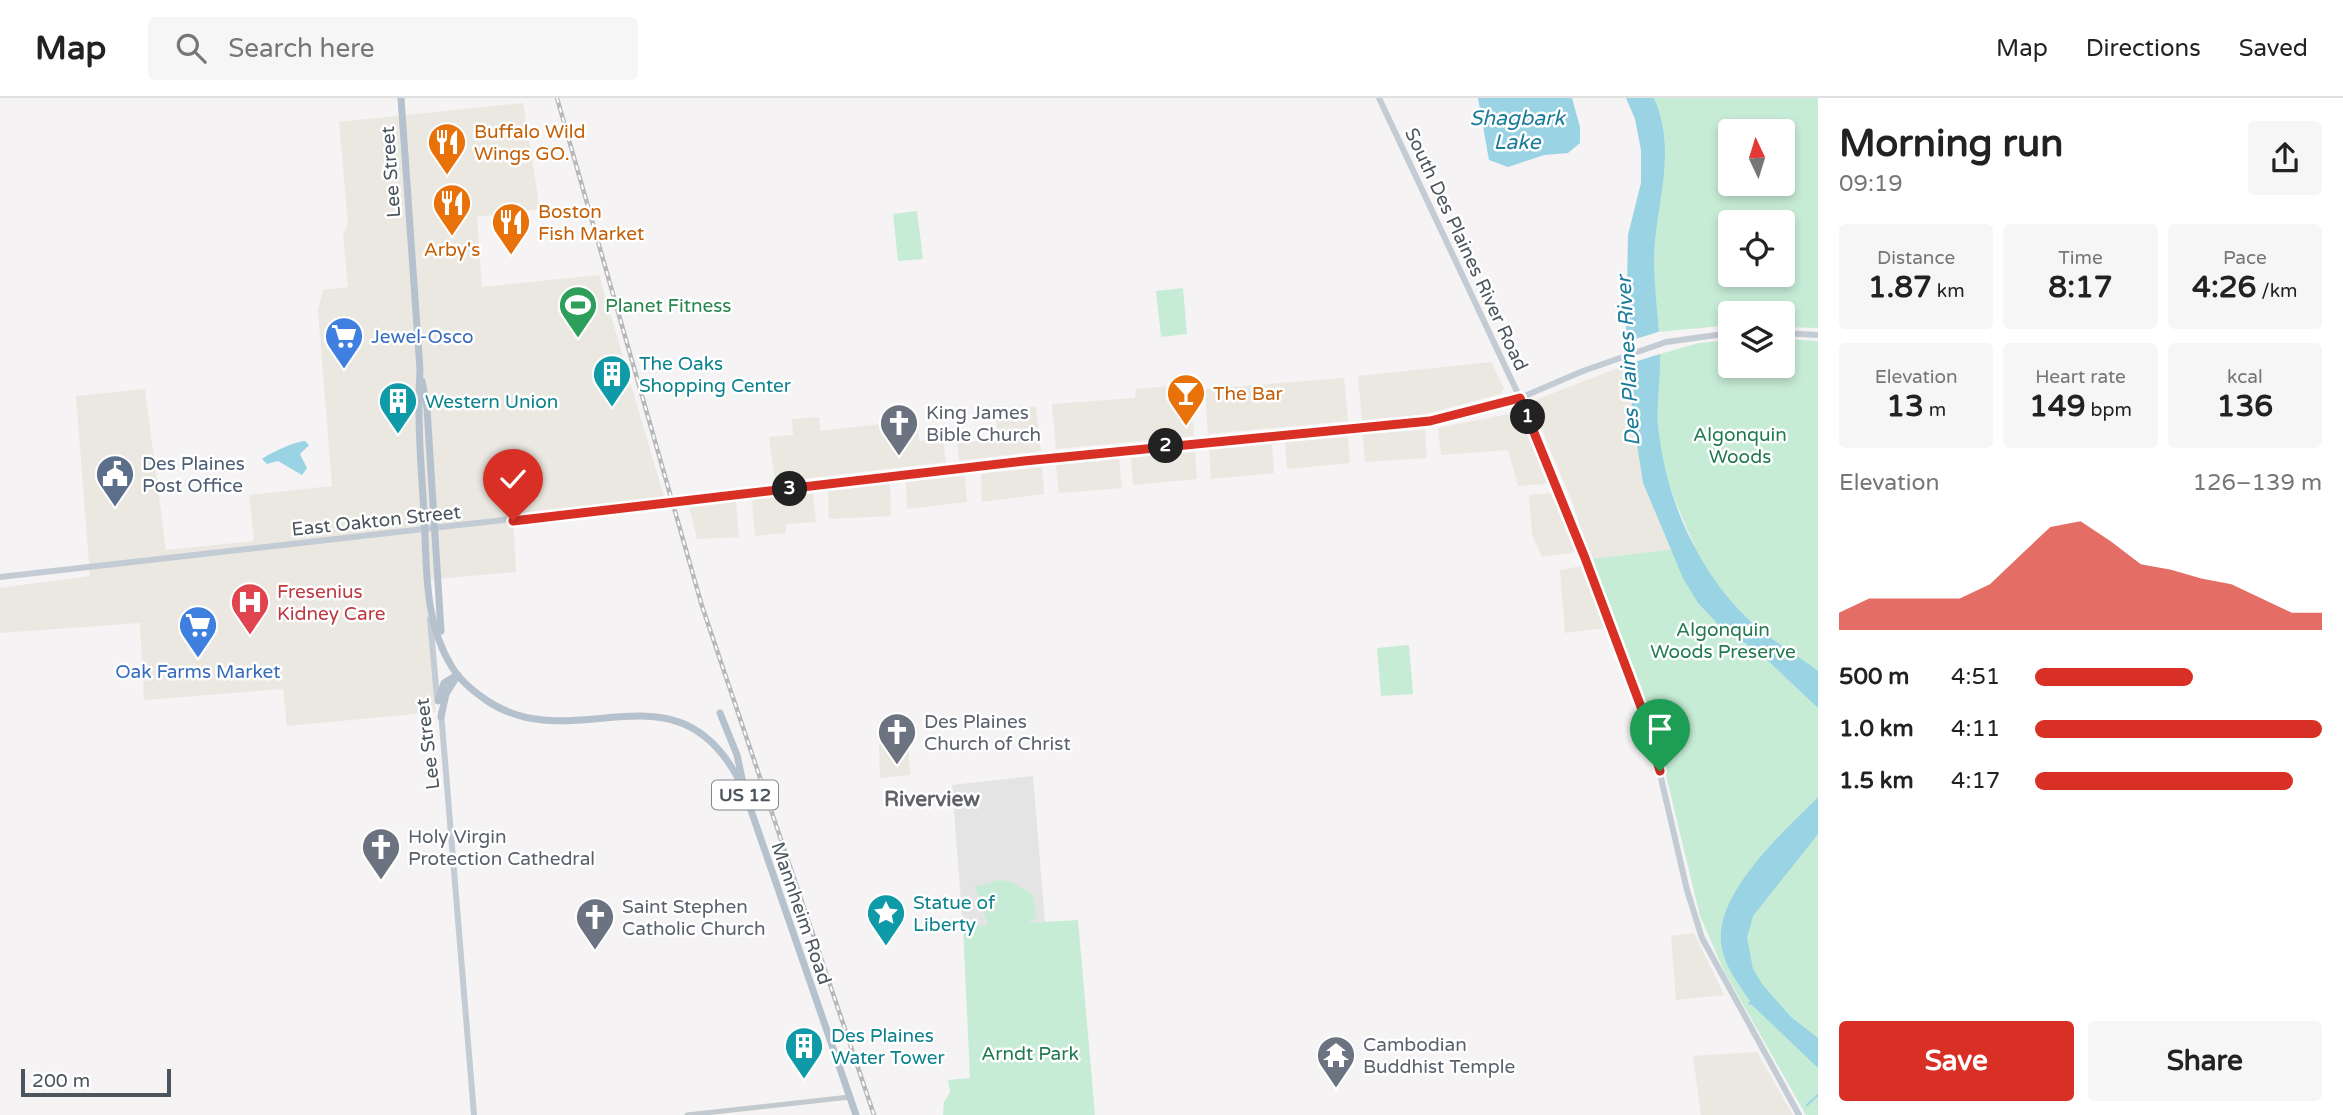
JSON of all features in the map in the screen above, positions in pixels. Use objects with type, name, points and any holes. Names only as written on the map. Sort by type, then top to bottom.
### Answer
[{"type":"main road","name":"Lee Street","points":[[401,98],[420,370],[427,408],[442,646]]},
{"type":"main road","name":"South Des Plaines River Road","points":[[1379,98],[1520,398],[1566,506],[1641,707],[1660,771],[1686,890],[1702,937],[1799,1115]]},
{"type":"main road","name":"East Oakton Street","points":[[0,578],[1024,461],[1430,421],[1520,398],[1666,342],[1718,334]]},
{"type":"main road","points":[[1795,334],[1818,335]]},
{"type":"main road","name":"Lee Street","points":[[420,370],[418,409],[429,603],[474,1115]]},
{"type":"main road","name":"US 12","points":[[429,603],[442,646]]},
{"type":"main road","name":"Mannheim Road","points":[[442,646],[458,675],[469,688],[504,712],[536,721],[561,722],[647,714],[680,723],[701,735],[723,754],[744,790],[856,1115]]},
{"type":"main road","points":[[438,701],[444,683],[450,677],[458,675]]},
{"type":"main road","points":[[441,717],[446,694],[458,675]]},
{"type":"main road","points":[[720,713],[737,755],[744,790]]},
{"type":"street","points":[[687,1115],[850,1097]]},
{"type":"shaded area","points":[[523,103],[540,209],[477,217],[482,287],[599,275],[664,497],[513,514],[516,572],[425,580],[436,712],[287,726],[283,689],[144,700],[140,623],[0,633],[0,588],[90,576],[76,396],[145,389],[166,550],[254,541],[249,495],[332,486],[318,310],[323,290],[348,287],[343,234],[348,224],[339,122]]},
{"type":"shaded area","points":[[1491,362],[1504,388],[1501,394],[1422,415],[1362,420],[1358,376]]},
{"type":"shaded area","points":[[1628,364],[1643,483],[1671,550],[1590,559],[1573,504],[1532,406],[1538,399]]},
{"type":"shaded area","points":[[1344,378],[1348,421],[1208,434],[1205,389]]},
{"type":"shaded area","points":[[1190,384],[1194,436],[1056,449],[1052,404],[1135,398],[1136,389]]},
{"type":"shaded area","points":[[1036,406],[1041,451],[959,461],[957,443],[998,439],[995,413]]},
{"type":"shaded area","points":[[1508,414],[1521,422],[1548,479],[1545,484],[1518,486],[1508,450],[1441,455],[1438,428]]},
{"type":"shaded area","points":[[819,417],[820,431],[917,420],[919,441],[943,438],[946,462],[775,482],[769,437],[793,435],[792,419]]},
{"type":"shaded area","points":[[1425,430],[1427,458],[1365,462],[1363,434]]},
{"type":"shaded area","points":[[1348,437],[1350,463],[1287,469],[1285,442]]},
{"type":"shaded area","points":[[1272,444],[1274,473],[1211,479],[1209,450]]},
{"type":"shaded area","points":[[1195,452],[1197,479],[1133,485],[1131,458]]},
{"type":"shaded area","points":[[1119,459],[1122,488],[1059,493],[1056,465]]},
{"type":"shaded area","points":[[1042,467],[1044,494],[982,502],[981,474]]},
{"type":"shaded area","points":[[965,476],[967,502],[907,509],[906,482]]},
{"type":"shaded area","points":[[890,484],[891,516],[829,519],[828,491]]},
{"type":"shaded area","points":[[1551,493],[1577,552],[1542,557],[1532,535],[1529,495]]},
{"type":"shaded area","points":[[813,494],[816,522],[786,524],[786,533],[755,536],[752,499]]},
{"type":"shaded area","points":[[736,502],[739,537],[697,539],[689,507]]},
{"type":"shaded area","points":[[1582,566],[1606,628],[1565,633],[1560,570]]},
{"type":"shaded area","points":[[908,742],[910,775],[880,778],[879,743]]},
{"type":"shaded area","points":[[1033,776],[1045,922],[963,927],[952,785]]},
{"type":"shaded area","points":[[1694,933],[1724,995],[1676,1000],[1671,936]]},
{"type":"shaded area","points":[[1757,1052],[1793,1115],[1701,1115],[1693,1056]]},
{"type":"green space","points":[[1654,98],[1818,98],[1818,328],[1795,327],[1795,301],[1718,301],[1718,326],[1658,332],[1654,257],[1664,171],[1664,135]]},
{"type":"green space","points":[[917,211],[923,259],[898,261],[893,214]]},
{"type":"green space","points":[[1183,288],[1187,334],[1161,337],[1156,291]]},
{"type":"green space","name":"Algonquin Woods Preserve","points":[[1795,340],[1818,341],[1818,1115],[1806,1115],[1724,971],[1700,916],[1656,734],[1590,559],[1695,547],[1671,490],[1662,460],[1658,411],[1660,354],[1699,343],[1718,341],[1718,378],[1795,378]]},
{"type":"green space","points":[[1409,645],[1413,694],[1381,696],[1377,648]]},
{"type":"green space","name":"Arndt Park","points":[[1000,880],[1012,882],[1032,894],[1037,918],[1027,923],[1078,920],[1095,1115],[943,1115],[944,1102],[950,1092],[948,1080],[970,1078],[963,927],[988,925],[975,887]]},
{"type":"water","name":"Shagbark Lake","points":[[1478,98],[1572,98],[1580,127],[1580,143],[1568,153],[1544,155],[1508,167],[1489,160]]},
{"type":"water","points":[[1626,98],[1654,98],[1664,134],[1664,170],[1654,271],[1660,354],[1658,424],[1669,484],[1688,533],[1713,578],[1746,617],[1818,671],[1818,708],[1762,655],[1718,624],[1698,603],[1683,578],[1643,483],[1633,418],[1626,335],[1628,235],[1641,183],[1641,150],[1635,119]]},
{"type":"water","points":[[305,441],[309,445],[300,454],[307,468],[302,475],[278,461],[267,464],[262,459],[283,448]]},
{"type":"water","points":[[1818,797],[1818,834],[1753,916],[1747,938],[1753,969],[1762,984],[1791,1017],[1818,1038],[1818,1068],[1748,1004],[1750,1001],[1733,976],[1724,956],[1721,929],[1727,908],[1753,866]]},
{"type":"pier","points":[[1661,331],[1663,353],[1625,365],[1623,343]]},
{"type":"waterway","points":[[1807,1105],[1818,1095]]},
{"type":"railway","points":[[557,98],[702,606],[874,1115]]},
{"type":"place","name":"Buffalo Wild Wings GO.","points":[[447,176]]},
{"type":"place","name":"Arby's","points":[[452,237]]},
{"type":"place","name":"Boston Fish Market","points":[[511,256]]},
{"type":"place","name":"Planet Fitness","points":[[578,339]]},
{"type":"place","name":"Jewel-Osco","points":[[344,370]]},
{"type":"place","name":"The Oaks Shopping Center","points":[[612,408]]},
{"type":"place","name":"The Bar","points":[[1186,427]]},
{"type":"place","name":"Western Union","points":[[398,435]]},
{"type":"place","name":"King James Bible Church","points":[[899,457]]},
{"type":"place","name":"Des Plaines Post Office","points":[[115,508]]},
{"type":"place","name":"Fresenius Kidney Care","points":[[250,636]]},
{"type":"place","name":"Oak Farms Market","points":[[198,659]]},
{"type":"place","name":"Des Plaines Church of Christ","points":[[897,766]]},
{"type":"place","name":"Holy Virgin Protection Cathedral","points":[[381,881]]},
{"type":"place","name":"Statue of Liberty","points":[[886,947]]},
{"type":"place","name":"Saint Stephen Catholic Church","points":[[595,951]]},
{"type":"place","name":"Des Plaines Water Tower","points":[[804,1080]]},
{"type":"place","name":"Cambodian Buddhist Temple","points":[[1336,1089]]},
{"type":"district","name":"Riverview","points":[[932,799]]},
{"type":"route","points":[[513,521],[1024,461],[1430,421],[1520,398],[1555,480],[1641,707],[1660,771]]},
{"type":"water label","name":"Des Plaines River","points":[[1628,361]]},
{"type":"park label","name":"Algonquin Woods","points":[[1740,445]]}]
